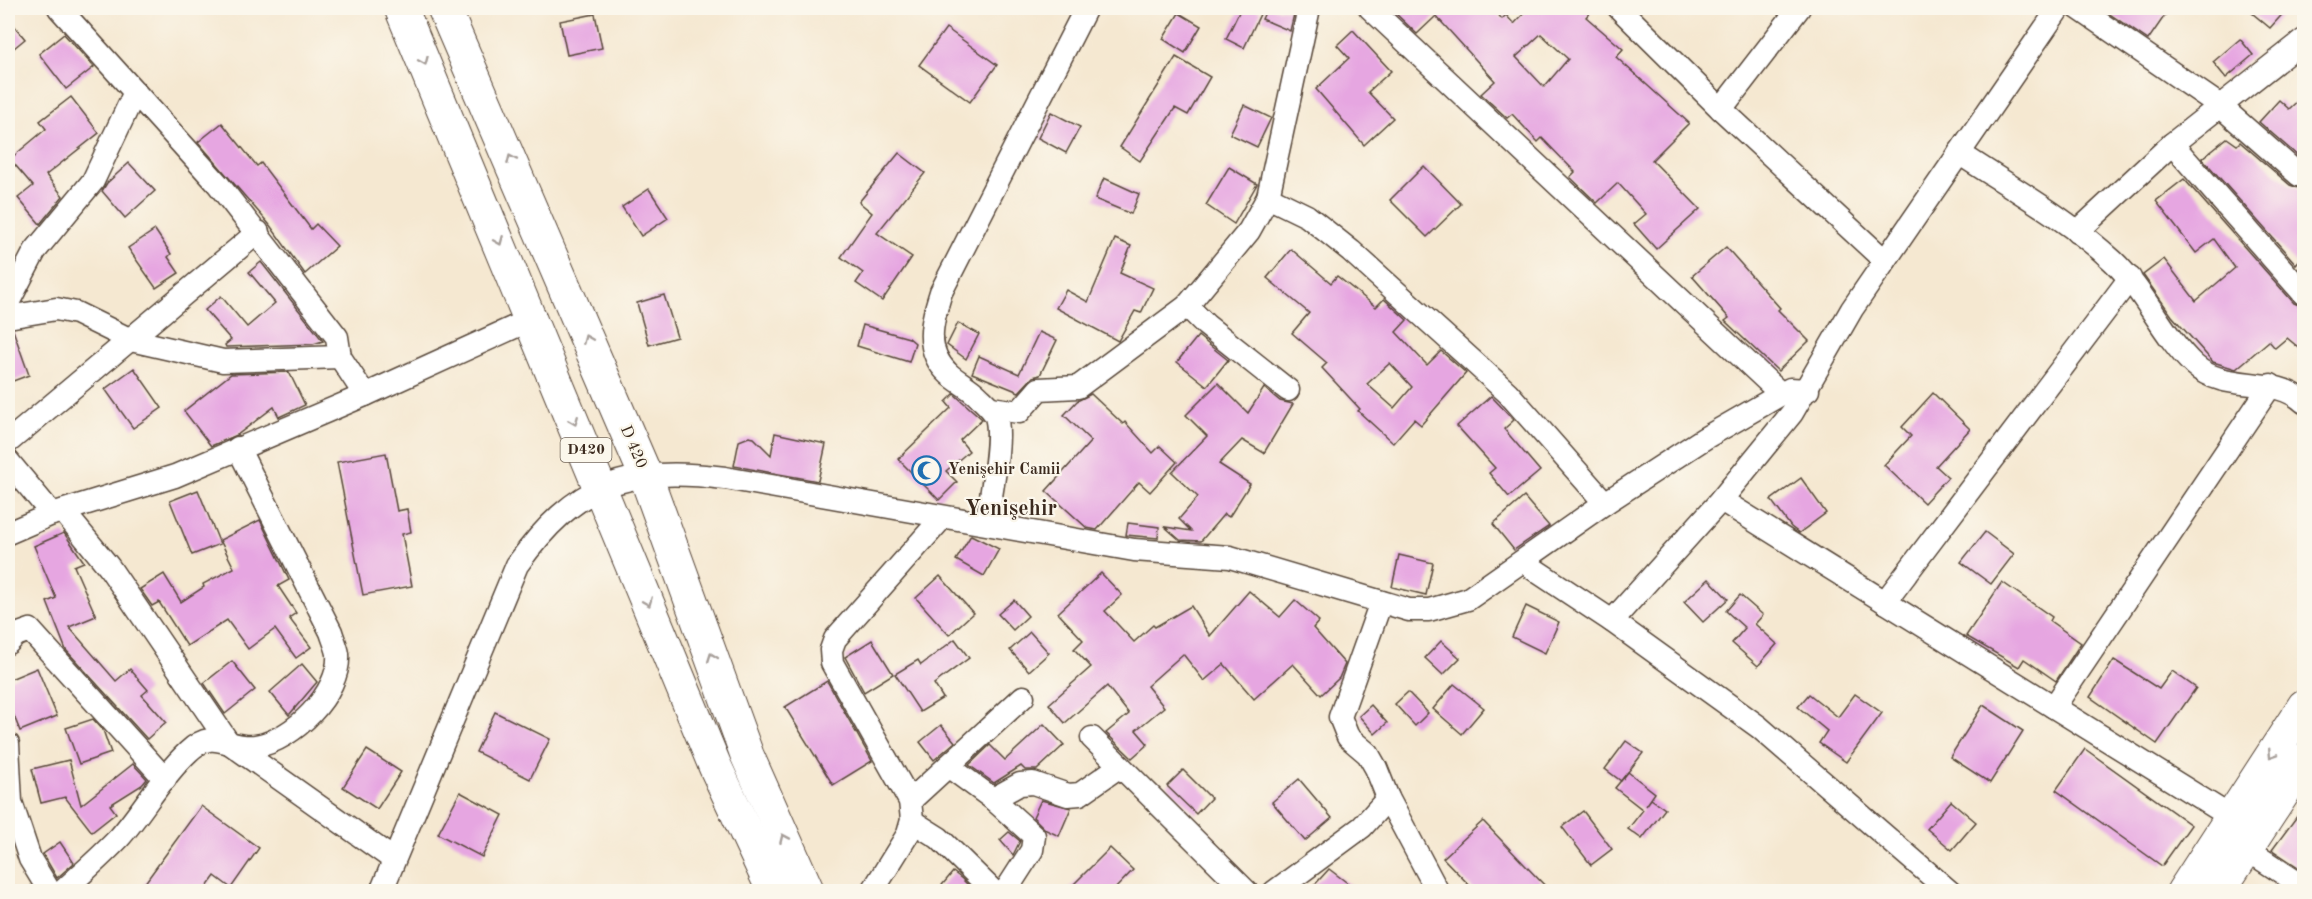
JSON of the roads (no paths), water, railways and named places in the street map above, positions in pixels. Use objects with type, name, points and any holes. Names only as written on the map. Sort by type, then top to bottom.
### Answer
[{"type":"main road","name":"D420","points":[[401,8],[532,319],[715,766],[774,891]]},
{"type":"main road","name":"D 420","points":[[444,8],[645,474],[747,755],[808,891]]},
{"type":"main road","points":[[2183,891],[2304,705]]},
{"type":"main road","points":[[2218,891],[2304,761]]},
{"type":"street","points":[[59,8],[176,134],[258,232],[337,337],[340,357],[365,395]]},
{"type":"street","points":[[987,522],[998,434],[996,416],[991,408],[967,385],[949,374],[936,357],[931,343],[932,322],[941,292],[1086,8]]},
{"type":"street","points":[[991,408],[1019,412],[1039,389],[1078,387],[1187,306],[1249,231],[1268,197],[1309,8]]},
{"type":"street","points":[[1370,8],[1781,394]]},
{"type":"street","points":[[1619,8],[1721,109],[1885,261]]},
{"type":"street","points":[[1721,109],[1799,8]]},
{"type":"street","points":[[1612,621],[1721,500],[1808,390],[1852,309],[2060,8]]},
{"type":"street","points":[[2078,8],[2219,105],[2304,177]]},
{"type":"street","points":[[2077,232],[2172,144],[2304,40]]},
{"type":"street","points":[[8,303],[35,251],[93,181],[135,92]]},
{"type":"street","points":[[2172,144],[2304,294]]},
{"type":"street","points":[[1959,153],[2077,232],[2130,278],[2168,335],[2196,366],[2215,377],[2238,383],[2271,385],[2293,392],[2304,402]]},
{"type":"street","points":[[1268,197],[1307,216],[1351,250],[1508,393],[1605,503]]},
{"type":"street","points":[[8,442],[258,232]]},
{"type":"street","points":[[1885,602],[2130,278]]},
{"type":"street","points":[[1187,306],[1206,325],[1288,390]]},
{"type":"street","points":[[8,317],[56,309],[76,313],[131,339],[224,361],[340,357]]},
{"type":"street","points":[[8,533],[58,513],[176,476],[365,395],[532,319]]},
{"type":"street","points":[[2054,707],[2271,385]]},
{"type":"street","points":[[381,891],[517,565],[541,532],[601,487],[645,474],[688,474],[725,478],[942,518],[987,522],[1134,550],[1230,557],[1408,610],[1429,610],[1451,606],[1468,598],[1525,561],[1605,503],[1705,438],[1781,394],[1796,388],[1808,390]]},
{"type":"street","points":[[62,891],[119,838],[188,752],[203,741],[216,738],[254,747],[279,740],[300,726],[330,688],[336,670],[338,653],[331,632],[238,448]]},
{"type":"street","points":[[8,461],[109,567],[228,742],[393,859]]},
{"type":"street","points":[[1721,500],[2231,817]]},
{"type":"street","points":[[942,518],[836,639],[831,650],[832,663],[911,811],[993,891]]},
{"type":"street","points":[[1525,561],[1759,726],[1950,891]]},
{"type":"street","points":[[1381,602],[1340,717],[1348,737],[1368,754],[1376,768],[1389,798],[1438,891]]},
{"type":"street","points":[[8,643],[16,635],[30,630],[165,779]]},
{"type":"street","points":[[872,891],[908,834],[911,811],[948,766],[1023,697]]},
{"type":"street","points":[[1092,738],[1247,891]]},
{"type":"street","points":[[8,744],[11,802],[30,859],[50,891]]},
{"type":"street","points":[[948,766],[993,799],[1034,836],[1032,850],[1005,891]]},
{"type":"street","points":[[993,799],[1020,784],[1033,783],[1068,795],[1080,794],[1120,766]]},
{"type":"street","points":[[1274,891],[1362,826],[1389,798]]},
{"type":"street","points":[[2246,849],[2304,887]]},
{"type":"place","name":"Yenişehir Camii","points":[[927,470]]},
{"type":"district","name":"Yenişehir","points":[[1011,509]]}]
